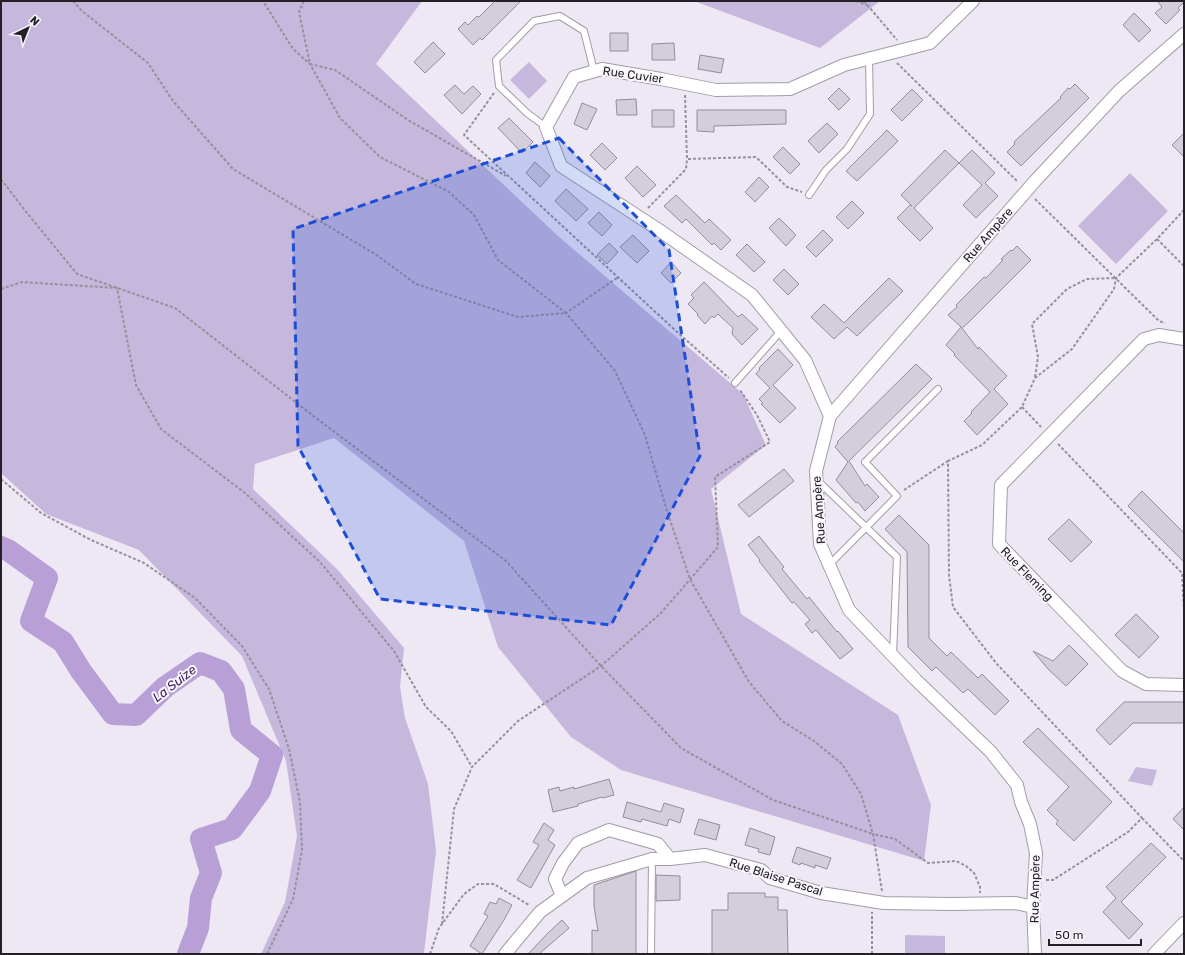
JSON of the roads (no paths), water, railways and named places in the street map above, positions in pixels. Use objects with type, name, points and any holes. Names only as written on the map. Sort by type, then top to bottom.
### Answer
[{"type":"street","name":"Rue Cuvier","points":[[546,127],[574,77],[602,69],[716,90],[790,89],[844,65],[930,42],[974,1]]},
{"type":"street","name":"Rue Ampère","points":[[1035,954],[1033,907],[1036,853],[1030,824],[1021,802],[1017,785],[991,752],[916,680],[849,610],[820,544],[816,471],[830,416],[1035,181],[1119,91],[1184,34]]},
{"type":"street","points":[[546,127],[561,166],[640,217],[752,295],[805,360],[830,416]]},
{"type":"street","name":"Rue Fleming","points":[[1184,339],[1159,335],[1144,339],[1001,485],[999,544],[1122,671],[1146,684],[1184,685]]},
{"type":"street","points":[[562,896],[555,879],[563,863],[578,843],[608,830],[658,844],[670,859]]},
{"type":"street","name":"Rue Blaise Pascal","points":[[505,954],[540,912],[587,878],[652,858],[670,859],[705,855],[761,870],[770,878],[822,893],[878,902],[980,904],[1016,903],[1033,907]]},
{"type":"street","points":[[1154,954],[1182,931]]},
{"type":"lane","points":[[546,127],[527,113],[499,86],[496,60],[534,21],[560,16],[584,31],[594,72]]},
{"type":"lane","points":[[809,195],[826,170],[847,149],[870,114],[869,58]]},
{"type":"lane","points":[[735,383],[781,331]]},
{"type":"lane","points":[[829,565],[897,496],[865,462],[938,389]]},
{"type":"lane","points":[[816,480],[897,557],[893,656]]},
{"type":"lane","points":[[651,954],[652,858]]},
{"type":"waterway","name":"La Suize","points":[[1,547],[8,550],[47,578],[31,621],[63,642],[81,671],[113,714],[136,715],[165,687],[200,663],[221,671],[234,689],[241,730],[272,755],[260,791],[232,829],[201,839],[211,873],[201,898],[198,928],[188,954]]}]
